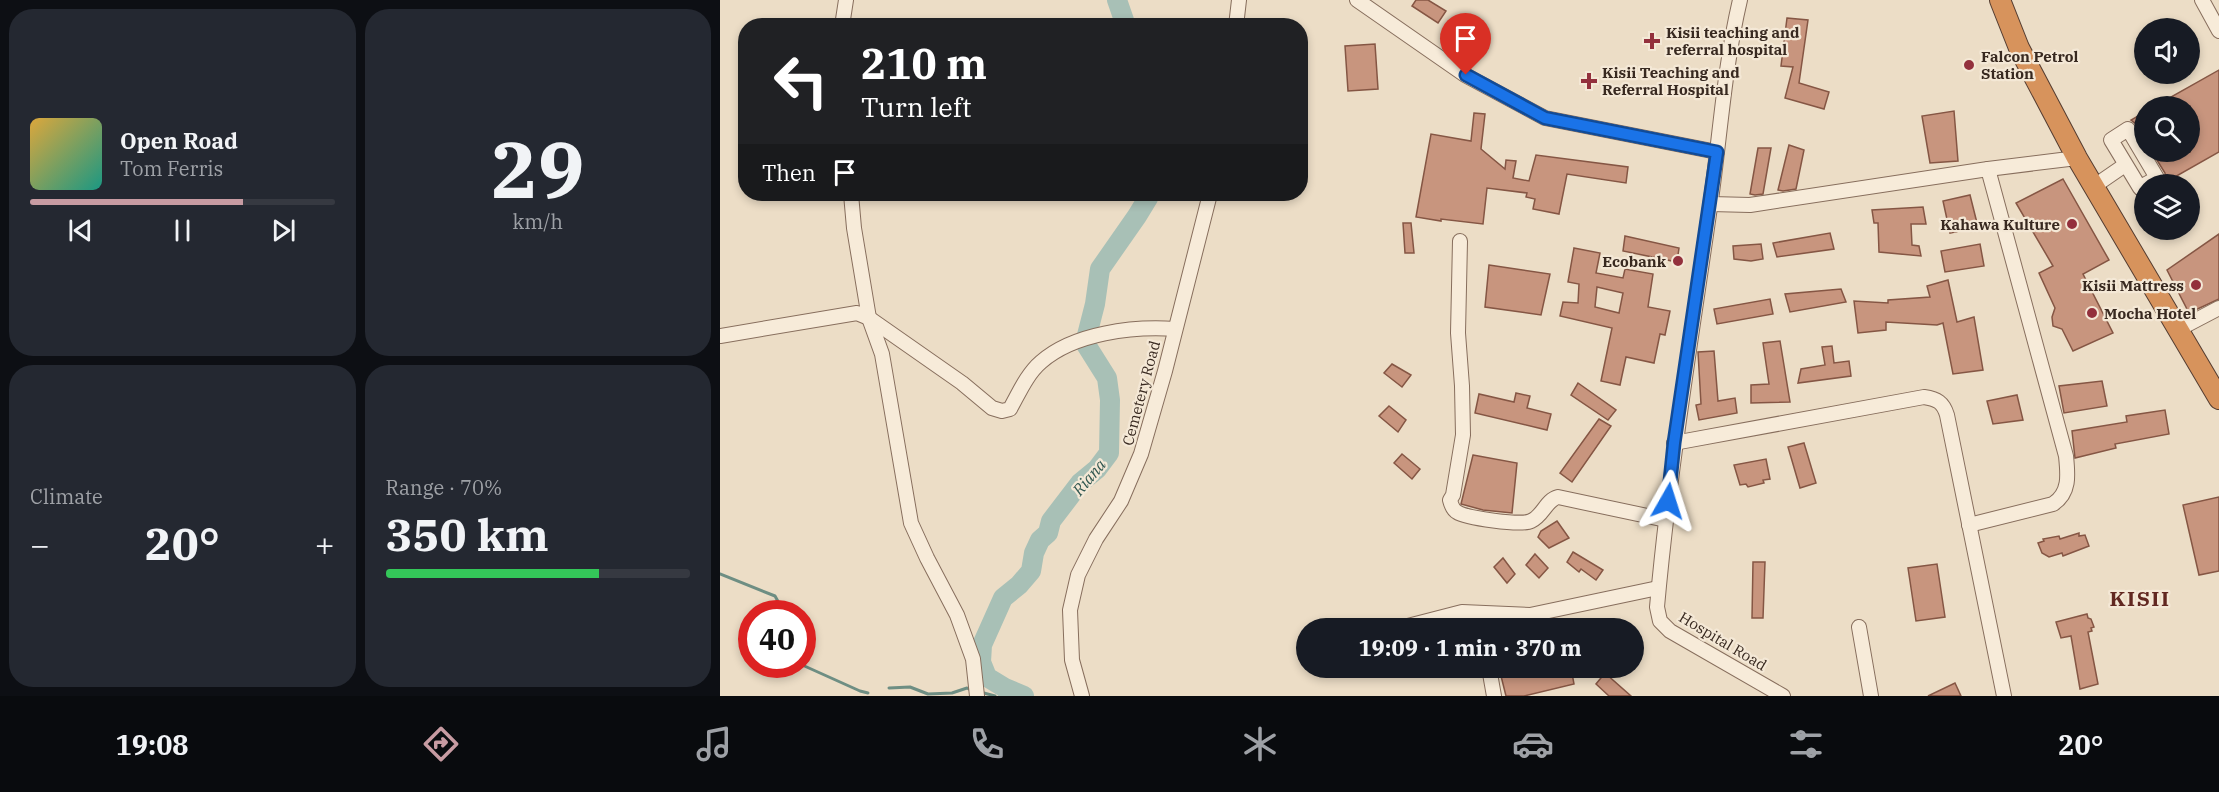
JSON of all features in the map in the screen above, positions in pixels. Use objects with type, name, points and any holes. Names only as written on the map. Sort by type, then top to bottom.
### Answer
[{"type":"highway","points":[[2000,0],[2019,48],[2077,158],[2219,399]]},
{"type":"street","points":[[843,18],[846,0]]},
{"type":"street","points":[[1237,18],[1239,0]]},
{"type":"street","points":[[1357,0],[1466,75],[1545,118],[1717,152]]},
{"type":"street","name":"Hospital Road","points":[[1740,0],[1732,33],[1711,204],[1674,443],[1657,607],[1660,621],[1670,631],[1782,696]]},
{"type":"street","points":[[2202,0],[2219,31]]},
{"type":"street","points":[[2134,178],[2110,140],[2128,129],[2155,174]]},
{"type":"street","points":[[1711,204],[1750,205],[2077,158]]},
{"type":"street","points":[[2093,187],[2126,165]]},
{"type":"street","points":[[1969,525],[2053,504],[2065,491],[2068,472],[2066,456],[1988,169]]},
{"type":"street","points":[[852,201],[869,318],[882,354],[912,523],[960,624],[972,659],[977,696]]},
{"type":"street","name":"Cemetery Road","points":[[1082,696],[1072,660],[1070,610],[1078,576],[1096,539],[1121,501],[1141,454],[1208,201]]},
{"type":"street","points":[[1460,242],[1458,333],[1463,435],[1453,495],[1450,500],[1451,505],[1458,512],[1509,523],[1528,523],[1536,519],[1553,499],[1558,497],[1666,520]]},
{"type":"street","points":[[2179,330],[2219,308]]},
{"type":"street","points":[[720,336],[851,313],[869,318],[962,383],[992,408],[1002,411],[1010,409],[1039,363],[1052,353],[1078,342],[1115,331],[1145,327],[1175,329]]},
{"type":"street","points":[[1674,443],[1924,397],[1937,399],[1947,415],[2004,696]]},
{"type":"street","points":[[1439,618],[1462,612],[1530,615],[1658,588]]},
{"type":"street","points":[[1525,618],[1530,615]]},
{"type":"street","points":[[1859,627],[1871,696]]},
{"type":"street","points":[[1491,678],[1494,696]]},
{"type":"building","points":[[1416,0],[1428,0],[1446,11],[1438,23],[1412,6]]},
{"type":"building","points":[[1787,18],[1808,20],[1799,83],[1829,92],[1824,109],[1785,98],[1793,67],[1781,66]]},
{"type":"building","points":[[1375,44],[1378,89],[1348,91],[1345,46]]},
{"type":"building","points":[[2219,70],[2219,152],[2180,174],[2165,174],[2158,162],[2200,162],[2200,96],[2173,96],[2194,84],[2200,84],[2200,81]]},
{"type":"building","points":[[1954,111],[1958,161],[1930,163],[1922,116]]},
{"type":"building","points":[[1474,113],[1485,114],[1481,149],[1505,169],[1506,160],[1516,161],[1513,178],[1529,181],[1536,155],[1628,167],[1626,183],[1567,174],[1559,214],[1533,209],[1535,199],[1526,197],[1527,193],[1487,188],[1483,224],[1416,217],[1431,134],[1471,141]]},
{"type":"building","points":[[1789,145],[1804,150],[1796,189],[1783,191],[1778,190]]},
{"type":"building","points":[[1758,148],[1771,148],[1763,194],[1755,195],[1750,194]]},
{"type":"building","points":[[2063,179],[2109,260],[2083,274],[2113,333],[2073,351],[2062,329],[2053,326],[2052,317],[2055,308],[2039,273],[2053,266],[2016,203]]},
{"type":"building","points":[[1970,195],[1978,227],[1950,233],[1943,201]]},
{"type":"building","points":[[1923,207],[1926,224],[1911,224],[1912,245],[1919,246],[1921,256],[1879,252],[1878,223],[1874,223],[1872,210]]},
{"type":"building","points":[[1403,223],[1411,223],[1414,253],[1405,253]]},
{"type":"building","points":[[1830,233],[1834,249],[1777,257],[1773,243]]},
{"type":"building","points":[[2219,234],[2219,299],[2189,313],[2167,270]]},
{"type":"building","points":[[1625,236],[1679,248],[1677,262],[1623,251]]},
{"type":"building","points":[[1761,244],[1763,259],[1751,261],[1734,259],[1733,246]]},
{"type":"building","points":[[1980,244],[1984,266],[1945,272],[1941,251]]},
{"type":"building","points":[[1574,248],[1600,253],[1596,273],[1623,278],[1625,269],[1653,274],[1648,307],[1670,311],[1665,335],[1660,334],[1654,363],[1626,357],[1620,385],[1601,381],[1612,328],[1560,316],[1563,302],[1578,303],[1579,284],[1568,282]],"holes":[[[1597,287],[1623,293],[1619,313],[1595,307]]]},
{"type":"building","points":[[1489,265],[1550,274],[1541,315],[1485,307]]},
{"type":"building","points":[[1948,280],[1957,322],[1974,317],[1983,370],[1953,374],[1943,323],[1937,325],[1886,322],[1886,330],[1858,333],[1854,301],[1888,303],[1888,300],[1930,297],[1927,286]]},
{"type":"building","points":[[1841,289],[1846,302],[1790,312],[1785,294]]},
{"type":"building","points":[[1770,299],[1773,314],[1717,324],[1714,309]]},
{"type":"building","points":[[1780,341],[1790,402],[1751,403],[1751,385],[1769,384],[1763,343]]},
{"type":"building","points":[[1832,346],[1834,363],[1849,361],[1851,376],[1798,383],[1801,369],[1825,365],[1822,347]]},
{"type":"building","points":[[1714,351],[1718,401],[1735,398],[1737,413],[1699,420],[1696,405],[1701,404],[1698,352]]},
{"type":"building","points":[[1392,364],[1411,375],[1402,387],[1384,373]]},
{"type":"building","points":[[2102,381],[2107,406],[2064,413],[2059,386]]},
{"type":"building","points":[[1578,383],[1616,410],[1608,420],[1571,395]]},
{"type":"building","points":[[1516,393],[1530,396],[1527,408],[1551,414],[1547,430],[1475,413],[1479,394],[1514,402]]},
{"type":"building","points":[[2017,395],[2023,420],[1993,424],[1987,401]]},
{"type":"building","points":[[1389,406],[1406,420],[1398,432],[1379,416]]},
{"type":"building","points":[[2165,410],[2169,434],[2115,444],[2116,448],[2075,458],[2072,431],[2127,422],[2126,416]]},
{"type":"building","points":[[1599,419],[1611,426],[1572,482],[1560,473]]},
{"type":"building","points":[[1804,443],[1816,483],[1800,488],[1788,447]]},
{"type":"building","points":[[1402,454],[1420,469],[1412,479],[1394,463]]},
{"type":"building","points":[[1473,455],[1517,463],[1512,513],[1483,510],[1461,504]]},
{"type":"building","points":[[1766,459],[1770,479],[1748,487],[1746,484],[1740,485],[1734,465]]},
{"type":"building","points":[[2219,497],[2219,571],[2199,575],[2183,505]]},
{"type":"building","points":[[1557,521],[1569,538],[1549,548],[1538,537],[1541,531]]},
{"type":"building","points":[[2079,533],[2079,536],[2085,535],[2089,546],[2063,556],[2062,553],[2049,557],[2042,553],[2038,543],[2044,541],[2043,539],[2059,536],[2060,539]]},
{"type":"building","points":[[1573,552],[1603,570],[1596,580],[1581,569],[1579,572],[1567,562]]},
{"type":"building","points":[[1535,554],[1548,568],[1539,578],[1526,565]]},
{"type":"building","points":[[1503,558],[1515,574],[1507,583],[1494,567]]},
{"type":"building","points":[[1753,562],[1765,562],[1763,618],[1752,618]]},
{"type":"building","points":[[1937,564],[1945,617],[1916,621],[1908,568]]},
{"type":"building","points":[[2087,614],[2094,627],[2088,632],[2098,684],[2080,689],[2071,636],[2061,638],[2056,622]]},
{"type":"building","points":[[1502,678],[1573,678],[1574,684],[1524,696],[1506,696]]},
{"type":"building","points":[[1601,678],[1611,678],[1631,696],[1609,696],[1596,684]]},
{"type":"building","points":[[1955,683],[1961,696],[1928,696]]},
{"type":"waterway","name":"Riana","points":[[1117,0],[1123,18]]},
{"type":"waterway","name":"Riana","points":[[1024,696],[987,677],[981,662],[982,645],[1003,598],[1031,571],[1034,553],[1040,540],[1048,533],[1051,521],[1080,483],[1097,469],[1109,453],[1110,400],[1107,378],[1085,343],[1095,304],[1100,269],[1146,201]]},
{"type":"waterway","points":[[720,574],[775,596],[777,600]]},
{"type":"waterway","points":[[816,671],[868,693]]},
{"type":"waterway","points":[[889,688],[910,687],[928,694],[952,693],[967,688],[971,690]]},
{"type":"waterway","points":[[1000,696],[1007,689]]},
{"type":"waterway","points":[[980,692],[995,696]]},
{"type":"waterway","name":"Riana","points":[[1013,696],[1014,692]]},
{"type":"place","name":"Kisii teaching and referral hospital","points":[[1652,41]]},
{"type":"place","name":"Falcon Petrol Station","points":[[1969,65]]},
{"type":"place","name":"Kisii Teaching and Referral Hospital","points":[[1589,81]]},
{"type":"place","name":"Kahawa Kulture","points":[[2072,224]]},
{"type":"place","name":"Ecobank","points":[[1678,261]]},
{"type":"place","name":"Kisii Mattress","points":[[2196,285]]},
{"type":"place","name":"Mocha Hotel","points":[[2092,313]]},
{"type":"district","name":"KISII","points":[[2140,598]]},
{"type":"route","points":[[1466,75],[1545,118],[1717,152],[1674,443],[1668,501]]}]
